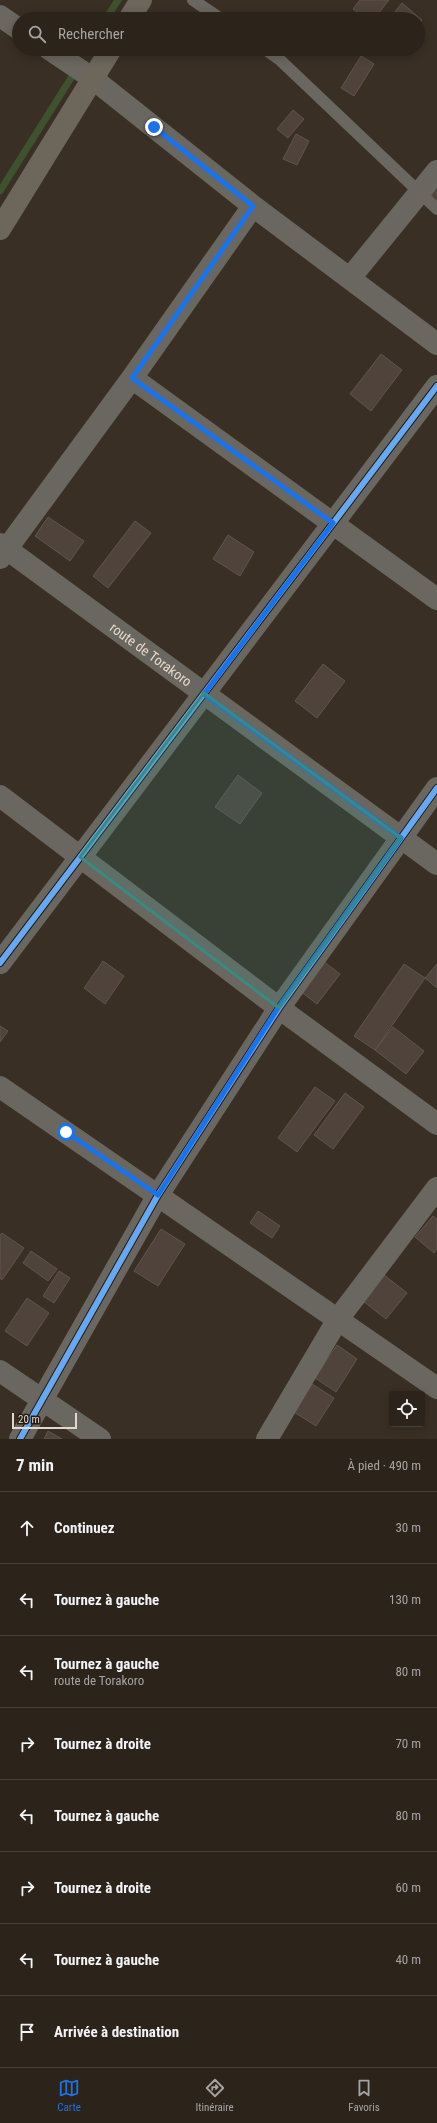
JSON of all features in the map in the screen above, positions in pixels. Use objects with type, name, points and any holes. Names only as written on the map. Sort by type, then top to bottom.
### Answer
[{"type":"main road","points":[[134,12],[141,0]]},
{"type":"main road","points":[[0,229],[106,56]]},
{"type":"street","points":[[0,16],[12,24]]},
{"type":"street","points":[[59,56],[92,78],[253,206],[437,344]]},
{"type":"street","points":[[350,278],[437,171]]},
{"type":"street","points":[[2,550],[132,378],[253,206]]},
{"type":"street","points":[[132,378],[437,599]]},
{"type":"street","points":[[0,963],[437,386]]},
{"type":"street","name":"route de Torakoro","points":[[2,550],[204,694],[437,864]]},
{"type":"street","points":[[20,1439],[44,1400],[158,1195],[278,1008],[437,788]]},
{"type":"street","points":[[0,796],[278,1008],[437,1124]]},
{"type":"street","points":[[0,1087],[437,1388]]},
{"type":"street","points":[[267,1439],[338,1320],[437,1188]]},
{"type":"street","points":[[0,1371],[100,1439]]},
{"type":"lane","points":[[193,0],[211,12]]},
{"type":"lane","points":[[275,56],[437,209]]},
{"type":"highlighted area","points":[[204,693],[401,838],[279,1008],[80,857]]},
{"type":"building","points":[[360,0],[389,0],[380,12],[357,12],[353,9]]},
{"type":"building","points":[[402,3],[413,12],[395,12]]},
{"type":"building","points":[[361,56],[374,64],[354,96],[341,88]]},
{"type":"building","points":[[293,110],[304,119],[288,138],[277,129]]},
{"type":"building","points":[[296,134],[309,141],[297,165],[283,159]]},
{"type":"building","points":[[437,190],[437,206],[429,199]]},
{"type":"building","points":[[381,354],[402,370],[371,411],[350,394]]},
{"type":"building","points":[[48,517],[84,541],[70,561],[35,536]]},
{"type":"building","points":[[135,521],[151,533],[108,588],[93,576]]},
{"type":"building","points":[[228,535],[254,552],[240,576],[213,559]]},
{"type":"building","points":[[323,664],[345,681],[317,718],[295,701]]},
{"type":"building","points":[[238,775],[262,793],[240,824],[215,807]]},
{"type":"building","points":[[319,958],[340,974],[317,1004],[296,988]]},
{"type":"building","points":[[103,961],[124,976],[105,1004],[84,988]]},
{"type":"building","points":[[404,964],[425,978],[375,1050],[354,1036]]},
{"type":"building","points":[[437,964],[437,988],[425,978]]},
{"type":"building","points":[[0,1026],[8,1031],[0,1042]]},
{"type":"building","points":[[393,1027],[424,1051],[406,1074],[375,1050]]},
{"type":"building","points":[[315,1087],[335,1101],[297,1152],[278,1138]]},
{"type":"building","points":[[345,1093],[364,1107],[333,1149],[314,1135]]},
{"type":"building","points":[[258,1211],[280,1226],[272,1238],[250,1223]]},
{"type":"building","points":[[433,1216],[437,1219],[437,1249],[434,1253],[415,1237]]},
{"type":"building","points":[[161,1229],[185,1244],[158,1286],[134,1271]]},
{"type":"building","points":[[2,1233],[24,1248],[2,1280],[0,1278],[0,1235]]},
{"type":"building","points":[[31,1251],[57,1269],[48,1281],[23,1263]]},
{"type":"building","points":[[59,1271],[70,1278],[54,1303],[43,1296]]},
{"type":"building","points":[[384,1275],[407,1293],[386,1319],[363,1301]]},
{"type":"building","points":[[27,1298],[49,1313],[27,1346],[5,1331]]},
{"type":"building","points":[[337,1345],[357,1359],[336,1392],[315,1378]]},
{"type":"building","points":[[312,1384],[334,1398],[316,1426],[294,1412]]},
{"type":"building","points":[[48,1431],[62,1439],[44,1439]]},
{"type":"waterway","points":[[110,12],[118,0]]},
{"type":"waterway","points":[[0,191],[71,78]]},
{"type":"cycle path","points":[[0,963],[437,386]]},
{"type":"cycle path","points":[[20,1439],[158,1195],[279,1008],[437,788]]},
{"type":"route","points":[[66,1132],[158,1195],[278,1008],[401,838],[204,694],[333,523],[132,378],[253,206],[154,127]]}]
